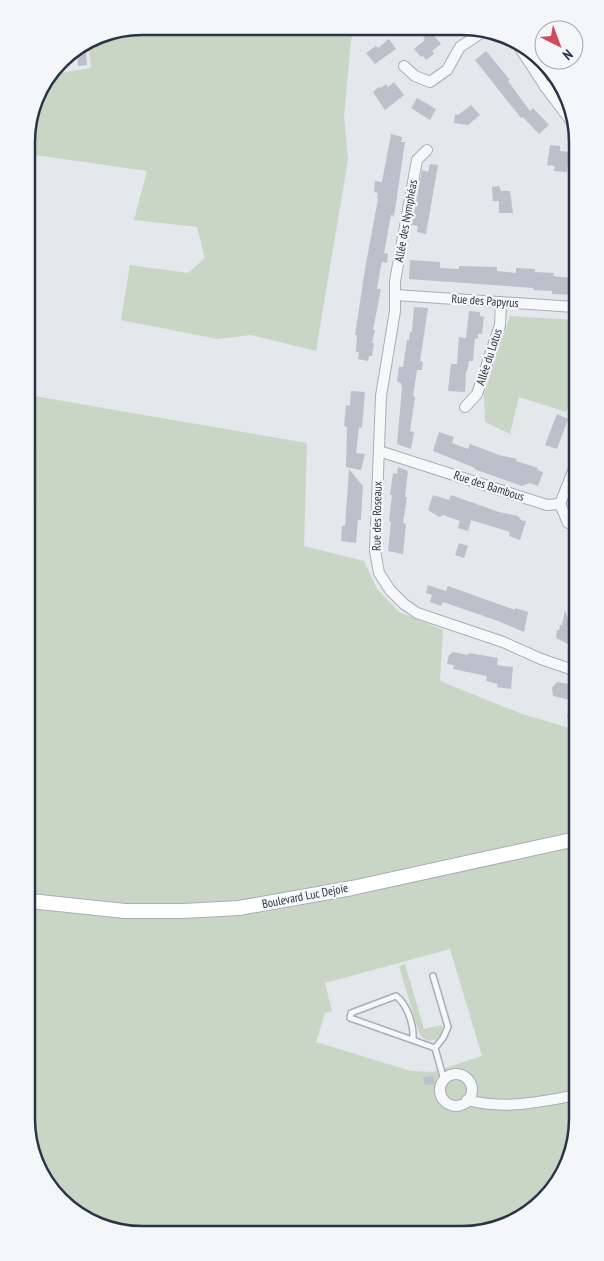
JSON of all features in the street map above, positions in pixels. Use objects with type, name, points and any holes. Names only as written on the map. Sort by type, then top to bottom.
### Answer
[{"type":"main road","name":"Boulevard Luc Dejoie","points":[[35,902],[125,911],[184,911],[239,908],[334,892],[569,841]]},
{"type":"street","points":[[404,66],[415,76],[430,82],[448,70],[460,47],[476,36]]},
{"type":"street","points":[[525,55],[565,112]]},
{"type":"street","points":[[546,88],[553,85]]},
{"type":"street","name":"Allée des Nymphéas","points":[[395,295],[395,281],[418,160],[426,150]]},
{"type":"street","name":"Rue des Papyrus","points":[[395,295],[569,307]]},
{"type":"street","name":"Rue des Roseaux","points":[[395,295],[395,310],[381,396],[375,551],[379,573],[390,590],[404,604],[417,613],[503,642],[541,660],[569,669]]},
{"type":"street","name":"Allée du Lotus","points":[[465,407],[477,394],[500,326],[501,302]]},
{"type":"street","name":"Rue des Bambous","points":[[379,451],[547,505],[560,504]]},
{"type":"street","points":[[569,481],[560,504],[569,523]]},
{"type":"street","points":[[458,1074],[466,1078],[471,1087],[471,1092],[463,1104],[452,1105],[443,1100],[440,1090],[444,1080],[458,1074]]},
{"type":"street","points":[[467,1100],[481,1104],[522,1105],[569,1096]]},
{"type":"lane","points":[[433,976],[448,1027],[443,1038],[435,1048]]},
{"type":"lane","points":[[413,1040],[414,1030],[402,1001],[396,996],[351,1012],[350,1018],[435,1048]]},
{"type":"lane","points":[[435,1048],[444,1080]]},
{"type":"green space","points":[[353,35],[344,116],[348,160],[316,351],[251,335],[217,339],[121,320],[130,265],[188,273],[205,258],[197,227],[134,220],[147,171],[35,155],[35,135],[39,114],[43,101],[53,82],[60,73],[91,68],[89,49],[107,41],[128,36]]},
{"type":"green space","points":[[510,316],[569,320],[569,405],[566,412],[519,397],[510,434],[485,422],[484,394]]},
{"type":"green space","points":[[35,396],[307,443],[304,546],[364,561],[377,589],[399,612],[443,630],[440,681],[522,714],[569,728],[569,1126],[561,1160],[555,1173],[538,1195],[516,1212],[503,1218],[476,1225],[135,1226],[101,1218],[88,1212],[66,1195],[49,1173],[43,1160],[36,1133],[35,1119]],"holes":[[[450,949],[482,1056],[433,1072],[411,1071],[316,1042],[325,1013],[332,1011],[325,983]]]},
{"type":"green space","points":[[405,964],[424,1029],[442,1025],[441,1035],[435,1040],[426,1040],[419,1033],[399,966]]},
{"type":"building","points":[[427,35],[434,35],[441,44],[432,51],[434,54],[426,60],[414,49],[425,40],[423,38]]},
{"type":"building","points":[[389,39],[396,49],[375,64],[366,53],[376,46],[378,48]]},
{"type":"building","points":[[486,51],[510,80],[508,81],[530,111],[533,108],[549,125],[539,134],[523,117],[521,118],[475,60]]},
{"type":"building","points":[[86,53],[87,65],[78,66],[77,57]]},
{"type":"building","points":[[394,82],[404,95],[385,110],[373,92],[386,84],[388,87]]},
{"type":"building","points":[[417,98],[436,109],[430,120],[411,108]]},
{"type":"building","points":[[471,105],[480,115],[468,125],[454,123],[455,114],[458,115]]},
{"type":"building","points":[[391,134],[402,137],[401,142],[405,142],[394,216],[391,215],[384,253],[388,254],[387,263],[382,262],[380,271],[377,289],[381,289],[373,330],[375,330],[372,343],[374,343],[372,356],[369,356],[368,361],[358,359],[359,352],[356,352],[357,335],[355,335],[378,199],[378,193],[374,192],[375,181],[382,182]]},
{"type":"building","points":[[550,145],[560,146],[560,151],[569,152],[567,172],[554,171],[555,166],[547,165]]},
{"type":"building","points":[[430,164],[438,165],[426,234],[417,232],[418,226],[412,225],[422,170],[428,172]]},
{"type":"building","points":[[499,186],[501,191],[510,191],[513,213],[499,213],[499,201],[493,201],[492,187]]},
{"type":"building","points":[[410,260],[440,262],[440,268],[459,269],[459,266],[497,267],[497,271],[516,273],[516,268],[535,269],[535,272],[554,273],[553,276],[569,278],[569,295],[552,294],[552,291],[533,290],[534,288],[409,279]]},
{"type":"building","points":[[414,307],[428,308],[420,361],[423,362],[422,370],[417,370],[413,396],[415,397],[410,431],[414,432],[411,449],[397,444],[402,388],[401,383],[397,382],[399,367],[403,367],[407,340],[409,340],[410,332],[412,332]]},
{"type":"building","points":[[469,311],[480,312],[480,316],[484,317],[482,334],[478,334],[478,339],[475,338],[473,361],[469,361],[466,371],[465,392],[448,391],[451,364],[457,364],[459,337],[466,338]]},
{"type":"building","points":[[351,391],[365,392],[362,428],[359,427],[356,453],[365,454],[361,470],[346,467],[347,427],[344,426],[346,405],[350,406]]},
{"type":"building","points":[[557,414],[568,419],[557,449],[545,445]]},
{"type":"building","points":[[439,432],[454,437],[452,443],[468,449],[470,444],[538,468],[537,470],[543,472],[538,486],[530,483],[522,486],[474,469],[433,451]]},
{"type":"building","points":[[398,467],[408,471],[403,523],[406,524],[403,554],[388,551],[392,495],[390,495],[393,473],[397,474]]},
{"type":"building","points":[[349,469],[363,486],[361,520],[358,520],[356,543],[341,541],[342,526],[345,526]]},
{"type":"building","points":[[433,495],[449,500],[451,495],[499,512],[518,516],[521,520],[526,521],[520,540],[509,536],[510,532],[471,520],[468,531],[458,528],[460,521],[443,515],[439,517],[428,510]]},
{"type":"building","points":[[459,543],[468,546],[464,558],[455,555]]},
{"type":"building","points":[[428,585],[446,591],[448,586],[515,610],[515,608],[528,612],[524,632],[443,602],[441,606],[430,602],[432,595],[426,593]]},
{"type":"building","points":[[565,611],[569,620],[569,644],[556,638],[557,630],[562,625]]},
{"type":"building","points":[[453,652],[498,658],[497,665],[513,667],[511,689],[497,687],[498,684],[486,681],[487,676],[453,669],[454,665],[447,664],[449,655]]},
{"type":"building","points":[[557,682],[569,684],[569,700],[553,696],[552,688]]},
{"type":"building","points":[[433,1076],[435,1084],[425,1085],[423,1077]]}]
